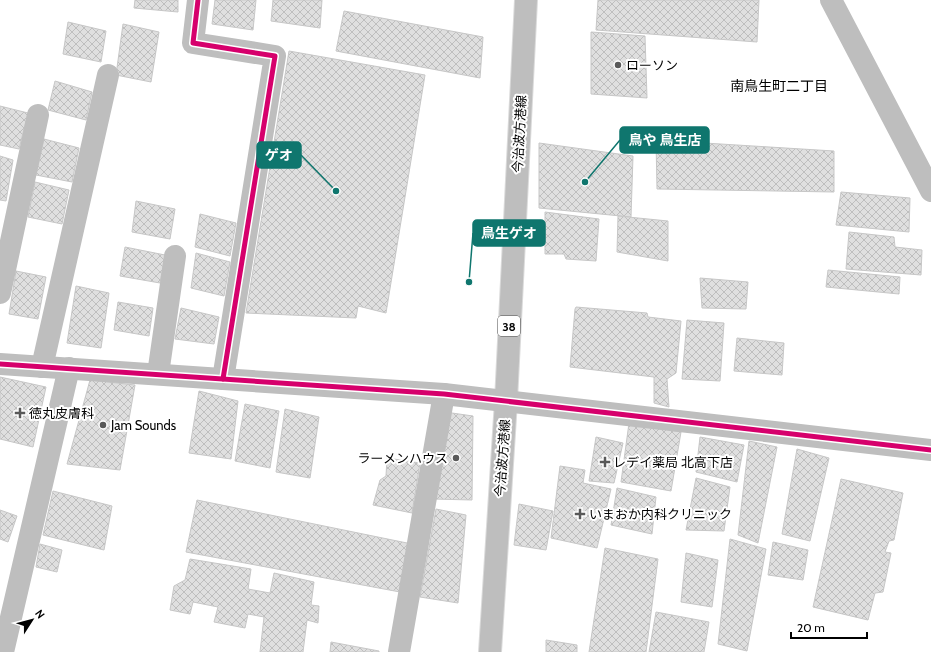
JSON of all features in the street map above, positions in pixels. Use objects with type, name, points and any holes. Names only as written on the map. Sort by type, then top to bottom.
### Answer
[{"type":"street","points":[[198,0],[193,43],[275,56],[223,379]]},
{"type":"street","name":"今治波方港線","points":[[490,652],[506,400],[526,0]]},
{"type":"street","points":[[831,0],[931,191]]},
{"type":"street","points":[[42,367],[108,75]]},
{"type":"street","points":[[0,293],[38,115]]},
{"type":"street","points":[[158,374],[175,256]]},
{"type":"street","points":[[0,364],[444,394],[931,450]]},
{"type":"street","points":[[3,652],[69,368]]},
{"type":"street","points":[[399,652],[444,394]]},
{"type":"building","points":[[135,0],[178,0],[178,12],[134,8]]},
{"type":"building","points":[[215,0],[256,0],[253,30],[212,24]]},
{"type":"building","points":[[273,0],[322,0],[320,28],[271,21]]},
{"type":"building","points":[[598,0],[759,0],[757,42],[596,30]]},
{"type":"building","points":[[344,11],[483,37],[480,78],[336,51]]},
{"type":"building","points":[[68,22],[106,31],[101,62],[63,54]]},
{"type":"building","points":[[123,24],[159,32],[151,82],[116,75]]},
{"type":"building","name":"ローソン","points":[[591,32],[645,36],[647,98],[591,94]]},
{"type":"building","points":[[289,51],[425,75],[386,313],[358,306],[356,318],[246,313]]},
{"type":"building","points":[[55,81],[92,92],[86,120],[48,110]]},
{"type":"building","points":[[0,106],[28,113],[19,149],[0,145]]},
{"type":"building","points":[[44,139],[79,148],[72,182],[36,175]]},
{"type":"building","points":[[656,140],[834,151],[834,192],[657,189]]},
{"type":"building","points":[[539,143],[633,156],[631,217],[539,208]]},
{"type":"building","points":[[0,156],[13,160],[6,201],[0,200]]},
{"type":"building","points":[[35,182],[69,190],[62,224],[28,217]]},
{"type":"building","points":[[841,192],[910,198],[909,232],[836,225]]},
{"type":"building","points":[[136,201],[175,209],[170,239],[132,232]]},
{"type":"building","points":[[545,212],[599,219],[596,261],[566,259],[564,254],[545,254]]},
{"type":"building","points":[[200,214],[236,223],[230,256],[195,247]]},
{"type":"building","points":[[618,216],[668,221],[668,261],[617,252]]},
{"type":"building","points":[[849,232],[894,237],[895,247],[922,250],[921,275],[846,269]]},
{"type":"building","points":[[125,247],[165,255],[160,283],[120,276]]},
{"type":"building","points":[[196,253],[230,262],[224,296],[191,288]]},
{"type":"building","points":[[828,270],[900,277],[899,294],[826,287]]},
{"type":"building","points":[[16,271],[46,277],[38,319],[9,314]]},
{"type":"building","points":[[700,278],[748,282],[746,309],[702,308]]},
{"type":"building","points":[[76,286],[109,293],[101,348],[67,343]]},
{"type":"building","points":[[118,302],[153,308],[149,336],[114,330]]},
{"type":"building","points":[[576,307],[647,313],[648,317],[681,321],[676,373],[667,379],[669,407],[654,403],[654,377],[570,367]]},
{"type":"building","points":[[181,308],[219,317],[214,344],[175,339]]},
{"type":"building","points":[[687,320],[724,323],[720,381],[682,379]]},
{"type":"building","points":[[737,338],[784,343],[782,375],[734,371]]},
{"type":"building","name":"徳丸皮膚科","points":[[0,377],[46,387],[33,447],[0,439]]},
{"type":"building","name":"Jam Sounds","points":[[90,380],[135,385],[120,470],[67,464]]},
{"type":"building","points":[[199,391],[238,401],[231,459],[189,453]]},
{"type":"building","points":[[245,404],[279,411],[270,468],[235,461]]},
{"type":"building","points":[[285,409],[319,417],[310,478],[276,472]]},
{"type":"building","name":"ラーメンハウス","points":[[445,412],[473,416],[472,500],[433,499]]},
{"type":"building","points":[[629,423],[681,432],[671,491],[621,482]]},
{"type":"building","name":"レデイ薬局 北高下店","points":[[596,437],[623,443],[614,483],[589,481]]},
{"type":"building","points":[[700,437],[744,445],[737,482],[696,472]]},
{"type":"building","points":[[749,441],[777,447],[758,543],[738,535]]},
{"type":"building","points":[[797,449],[829,458],[810,541],[782,534]]},
{"type":"building","points":[[387,458],[420,463],[412,513],[373,505],[380,480],[386,476]]},
{"type":"building","name":"いまおか内科クリニック","points":[[560,466],[585,470],[583,483],[611,489],[597,548],[551,538]]},
{"type":"building","points":[[696,478],[730,487],[724,531],[686,530]]},
{"type":"building","points":[[841,479],[903,493],[894,540],[889,541],[885,552],[891,553],[883,592],[875,593],[868,620],[813,607]]},
{"type":"building","points":[[617,488],[656,497],[652,534],[611,525]]},
{"type":"building","points":[[53,491],[112,506],[104,550],[43,535]]},
{"type":"building","points":[[197,500],[412,544],[400,592],[186,552]]},
{"type":"building","points":[[519,504],[553,511],[546,550],[514,545]]},
{"type":"building","points":[[436,509],[466,515],[458,603],[420,597]]},
{"type":"building","points":[[0,510],[17,516],[8,542],[0,539]]},
{"type":"building","points":[[730,539],[766,549],[747,651],[718,644]]},
{"type":"building","points":[[773,542],[808,550],[803,580],[768,575]]},
{"type":"building","points":[[40,544],[62,550],[57,572],[36,567]]},
{"type":"building","points":[[605,548],[658,559],[646,652],[589,652]]},
{"type":"building","points":[[686,553],[718,560],[712,607],[681,602]]},
{"type":"building","points":[[190,559],[251,569],[248,589],[270,593],[274,573],[314,582],[311,605],[319,606],[318,623],[307,620],[303,652],[260,652],[264,617],[248,614],[245,628],[214,622],[218,607],[193,602],[190,614],[170,610],[174,586],[185,580]]},
{"type":"building","points":[[656,612],[709,622],[704,652],[649,652]]},
{"type":"building","points":[[546,640],[577,645],[577,652],[546,652]]},
{"type":"building","points":[[331,642],[379,651],[379,652],[330,652]]},
{"type":"cycle path","points":[[198,0],[193,43],[275,56],[223,379]]},
{"type":"cycle path","points":[[0,364],[444,394],[931,450]]},
{"type":"place","name":"ローソン","points":[[618,65]]},
{"type":"place","name":"鳥や 鳥生店","points":[[585,182]]},
{"type":"place","name":"ゲオ","points":[[336,191]]},
{"type":"place","name":"鳥生ゲオ","points":[[469,282]]},
{"type":"place","name":"徳丸皮膚科","points":[[20,413]]},
{"type":"place","name":"Jam Sounds","points":[[103,425]]},
{"type":"place","name":"ラーメンハウス","points":[[456,458]]},
{"type":"place","name":"レデイ薬局 北高下店","points":[[605,462]]},
{"type":"place","name":"いまおか内科クリニック","points":[[580,514]]},
{"type":"district","name":"南鳥生町二丁目","points":[[779,86]]}]
